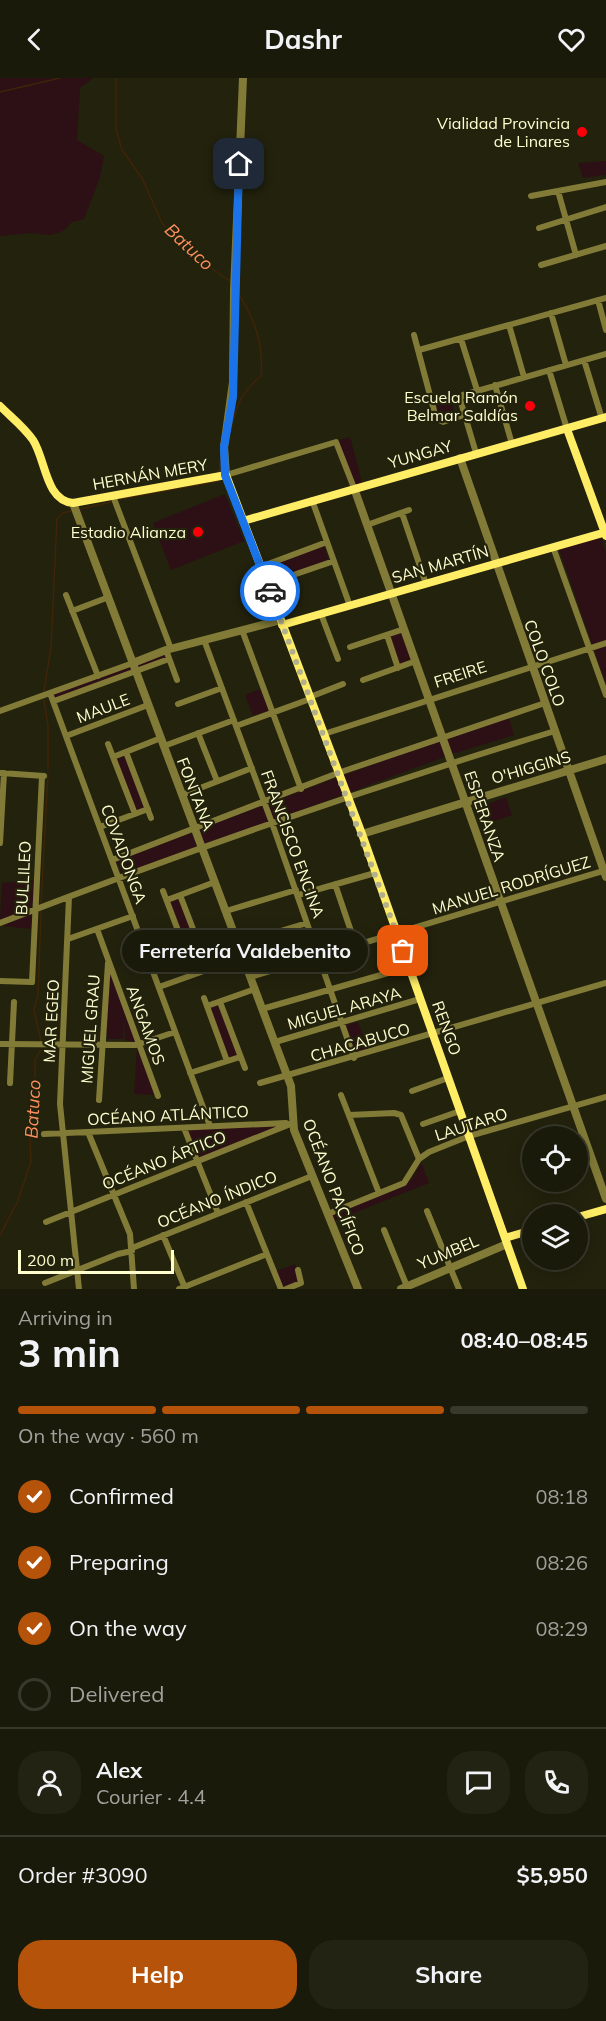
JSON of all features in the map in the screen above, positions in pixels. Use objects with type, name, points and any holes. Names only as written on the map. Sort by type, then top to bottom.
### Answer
[{"type":"main road","points":[[0,406],[34,442],[55,494],[62,500],[74,503]]},
{"type":"main road","name":"YUNGAY","points":[[243,521],[604,418]]},
{"type":"main road","points":[[567,429],[605,534]]},
{"type":"main road","name":"HERNÁN MERY","points":[[74,503],[225,475]]},
{"type":"main road","name":"RENGO","points":[[225,475],[362,834],[523,1289]]},
{"type":"main road","name":"SAN MARTÍN","points":[[282,623],[605,534]]},
{"type":"main road","points":[[588,1214],[606,1209]]},
{"type":"main road","name":"YUMBEL","points":[[506,1241],[522,1234]]},
{"type":"street","points":[[225,475],[224,447],[233,397],[234,286],[243,78]]},
{"type":"street","points":[[531,196],[606,182]]},
{"type":"street","points":[[558,191],[576,255]]},
{"type":"street","points":[[539,228],[606,207]]},
{"type":"street","points":[[541,265],[606,246]]},
{"type":"street","points":[[419,350],[606,298]]},
{"type":"street","points":[[598,300],[606,330]]},
{"type":"street","points":[[550,313],[566,365]]},
{"type":"street","points":[[509,325],[524,377]]},
{"type":"street","points":[[414,335],[436,418],[442,422],[464,415]]},
{"type":"street","points":[[461,339],[477,390]]},
{"type":"street","points":[[476,453],[460,399],[463,395],[606,354]]},
{"type":"street","points":[[584,360],[604,418]]},
{"type":"street","points":[[549,370],[567,429]]},
{"type":"street","points":[[495,385],[512,444]]},
{"type":"street","name":"HERNÁN MERY","points":[[225,475],[336,442]]},
{"type":"street","name":"ESPERANZA","points":[[336,442],[606,1199]]},
{"type":"street","name":"COLO COLO","points":[[460,458],[495,564],[605,873]]},
{"type":"street","points":[[113,496],[177,680]]},
{"type":"street","points":[[312,500],[350,606]]},
{"type":"street","name":"FONTANA","points":[[74,503],[288,1077],[292,1094]]},
{"type":"street","points":[[367,525],[409,510]]},
{"type":"street","points":[[402,513],[426,584]]},
{"type":"street","points":[[260,567],[327,542]]},
{"type":"street","points":[[553,547],[606,695]]},
{"type":"street","points":[[267,584],[334,561]]},
{"type":"street","points":[[66,595],[98,676]]},
{"type":"street","points":[[72,611],[109,597]]},
{"type":"street","points":[[321,614],[338,659]]},
{"type":"street","name":"SAN MARTÍN","points":[[54,701],[135,667],[168,650],[242,630],[282,623]]},
{"type":"street","points":[[350,647],[404,629]]},
{"type":"street","points":[[242,630],[301,789]]},
{"type":"street","points":[[387,635],[398,668]]},
{"type":"street","name":"FRANCISCO ENCINA","points":[[204,640],[272,823],[354,1058]]},
{"type":"street","name":"FREIRE","points":[[324,734],[429,698],[606,643]]},
{"type":"street","name":"SAN MARTÍN","points":[[0,711],[98,676],[169,659]]},
{"type":"street","points":[[363,680],[416,661]]},
{"type":"street","points":[[113,757],[272,713],[343,684]]},
{"type":"street","points":[[178,705],[222,688]]},
{"type":"street","name":"COVADONGA","points":[[50,693],[210,1126]]},
{"type":"street","points":[[112,860],[338,773],[545,703]]},
{"type":"street","name":"MAULE","points":[[66,736],[148,705]]},
{"type":"street","points":[[0,923],[202,847],[452,762],[555,731]]},
{"type":"street","points":[[198,733],[217,781]]},
{"type":"street","points":[[108,744],[135,814]]},
{"type":"street","points":[[126,752],[151,818]]},
{"type":"street","name":"O'HIGGINS","points":[[362,834],[606,759]]},
{"type":"street","points":[[182,795],[252,768]]},
{"type":"street","points":[[0,843],[2,773]]},
{"type":"street","name":"BULLILEO","points":[[0,981],[33,982],[35,909],[44,776],[2,773]]},
{"type":"street","points":[[100,827],[148,809]]},
{"type":"street","points":[[226,911],[375,873]]},
{"type":"street","name":"MANUEL RODRÍGUEZ","points":[[250,976],[605,873]]},
{"type":"street","points":[[167,900],[215,882]]},
{"type":"street","points":[[335,884],[356,946]]},
{"type":"street","points":[[164,891],[182,941]]},
{"type":"street","points":[[147,954],[182,941],[197,939],[180,895]]},
{"type":"street","name":"MAR EGEO","points":[[69,897],[60,1104],[79,1289]]},
{"type":"street","points":[[68,939],[133,916]]},
{"type":"street","points":[[238,944],[307,923]]},
{"type":"street","name":"ANGAMOS","points":[[97,929],[158,1096]]},
{"type":"street","points":[[159,987],[243,957]]},
{"type":"street","name":"MIGUEL GRAU","points":[[99,1100],[108,959]]},
{"type":"street","points":[[262,1009],[409,967]]},
{"type":"street","name":"CHACABUCO","points":[[260,1083],[354,1058],[606,983]]},
{"type":"street","points":[[207,1006],[255,989]]},
{"type":"street","points":[[204,998],[227,1061]]},
{"type":"street","name":"MIGUEL ARAYA","points":[[275,1042],[420,999]]},
{"type":"street","points":[[10,1083],[14,1002]]},
{"type":"street","points":[[220,1002],[244,1068]]},
{"type":"street","points":[[0,1044],[140,1045],[175,1032]]},
{"type":"street","points":[[190,1073],[240,1057]]},
{"type":"street","points":[[412,1090],[448,1078]]},
{"type":"street","name":"OCÉANO PACÍFICO","points":[[292,1094],[292,1122],[358,1289]]},
{"type":"street","points":[[341,1095],[379,1193]]},
{"type":"street","name":"LAUTARO","points":[[328,1214],[404,1182],[419,1159],[429,1152],[469,1136],[606,1097]]},
{"type":"street","points":[[423,1124],[460,1111]]},
{"type":"street","points":[[349,1115],[394,1113],[401,1115],[419,1159]]},
{"type":"street","name":"OCÉANO ATLÁNTICO","points":[[44,1134],[292,1122]]},
{"type":"street","name":"OCÉANO ÁRTICO","points":[[46,1222],[292,1122]]},
{"type":"street","points":[[183,1128],[218,1214]]},
{"type":"street","points":[[88,1132],[128,1228],[132,1249],[134,1289]]},
{"type":"street","name":"OCÉANO ÍNDICO","points":[[45,1283],[312,1176]]},
{"type":"street","points":[[246,1202],[281,1289]]},
{"type":"street","points":[[427,1211],[459,1289]]},
{"type":"street","points":[[384,1230],[405,1288]]},
{"type":"street","points":[[163,1235],[183,1288],[267,1254]]},
{"type":"street","name":"YUMBEL","points":[[405,1288],[506,1241]]},
{"type":"street","points":[[286,1289],[301,1283],[298,1270]]},
{"type":"shaded area","points":[[0,78],[93,78],[80,88],[77,140],[104,156],[100,177],[84,219],[72,222],[63,231],[51,235],[29,233],[0,236]]},
{"type":"shaded area","points":[[606,161],[606,175],[583,178],[578,163]]},
{"type":"shaded area","points":[[451,398],[454,412],[439,415],[436,401]]},
{"type":"shaded area","points":[[350,437],[361,478],[361,484],[355,486],[336,441]]},
{"type":"shaded area","name":"Estadio Alianza","points":[[225,494],[244,541],[171,570],[153,523]]},
{"type":"shaded area","points":[[601,537],[606,553],[606,684],[559,549]]},
{"type":"shaded area","points":[[324,545],[329,561],[275,580],[270,565]]},
{"type":"shaded area","points":[[403,630],[414,661],[398,666],[388,636]]},
{"type":"shaded area","points":[[165,653],[167,658],[55,699],[53,694]]},
{"type":"shaded area","points":[[260,689],[269,710],[253,716],[245,695]]},
{"type":"shaded area","points":[[509,718],[514,735],[455,753],[348,793],[342,776],[449,736]]},
{"type":"shaded area","points":[[125,755],[146,809],[135,813],[115,758]]},
{"type":"shaded area","points":[[336,778],[343,795],[122,874],[117,861]]},
{"type":"shaded area","points":[[506,797],[512,815],[486,824],[480,807]]},
{"type":"shaded area","points":[[35,880],[32,908],[0,921],[2,883]]},
{"type":"shaded area","points":[[179,898],[193,935],[183,939],[169,901]]},
{"type":"shaded area","points":[[32,912],[32,929],[3,926]]},
{"type":"shaded area","points":[[109,966],[137,1043],[125,1040],[124,1015],[123,1039],[107,1039]]},
{"type":"shaded area","points":[[218,1004],[238,1055],[228,1058],[210,1007]]},
{"type":"shaded area","points":[[358,1022],[368,1051],[355,1055],[346,1025]]},
{"type":"shaded area","points":[[137,1048],[156,1095],[134,1094]]},
{"type":"shaded area","points":[[284,1124],[198,1159],[187,1130]]},
{"type":"shaded area","points":[[421,1162],[429,1183],[334,1221],[332,1215],[404,1185],[413,1178]]},
{"type":"shaded area","points":[[295,1264],[300,1280],[284,1288],[276,1271]]},
{"type":"waterway","points":[[0,92],[60,78]]},
{"type":"waterway","name":"Batuco","points":[[116,78],[116,129],[122,150],[142,178],[162,223],[193,255],[231,282]]},
{"type":"waterway","name":"Batuco","points":[[230,431],[240,401],[261,376],[262,364],[256,331],[237,291]]},
{"type":"waterway","name":"Batuco","points":[[219,472],[221,455]]},
{"type":"waterway","name":"Batuco","points":[[119,499],[219,481]]},
{"type":"waterway","name":"Batuco","points":[[81,509],[111,502]]},
{"type":"waterway","name":"Batuco","points":[[44,691],[51,647],[57,518],[71,511]]},
{"type":"waterway","name":"Batuco","points":[[44,700],[48,726],[48,768]]},
{"type":"waterway","name":"Batuco","points":[[41,903],[48,774]]},
{"type":"waterway","name":"Batuco","points":[[41,912],[38,995],[34,1010],[41,1041]]},
{"type":"waterway","name":"Batuco","points":[[0,1235],[17,1203],[31,1162],[29,1109],[35,1089],[35,1059],[41,1050]]},
{"type":"way so far","points":[[270,591],[362,834],[403,951]]},
{"type":"place","name":"Vialidad Provincia de Linares","points":[[582,132]]},
{"type":"place","name":"Escuela Ramón Belmar Saldías","points":[[530,406]]},
{"type":"place","name":"Estadio Alianza","points":[[198,532]]},
{"type":"place","name":"Ferretería Valdebenito","points":[[403,951]]},
{"type":"route","points":[[239,164],[233,397],[223,459],[225,475],[270,591]]}]
